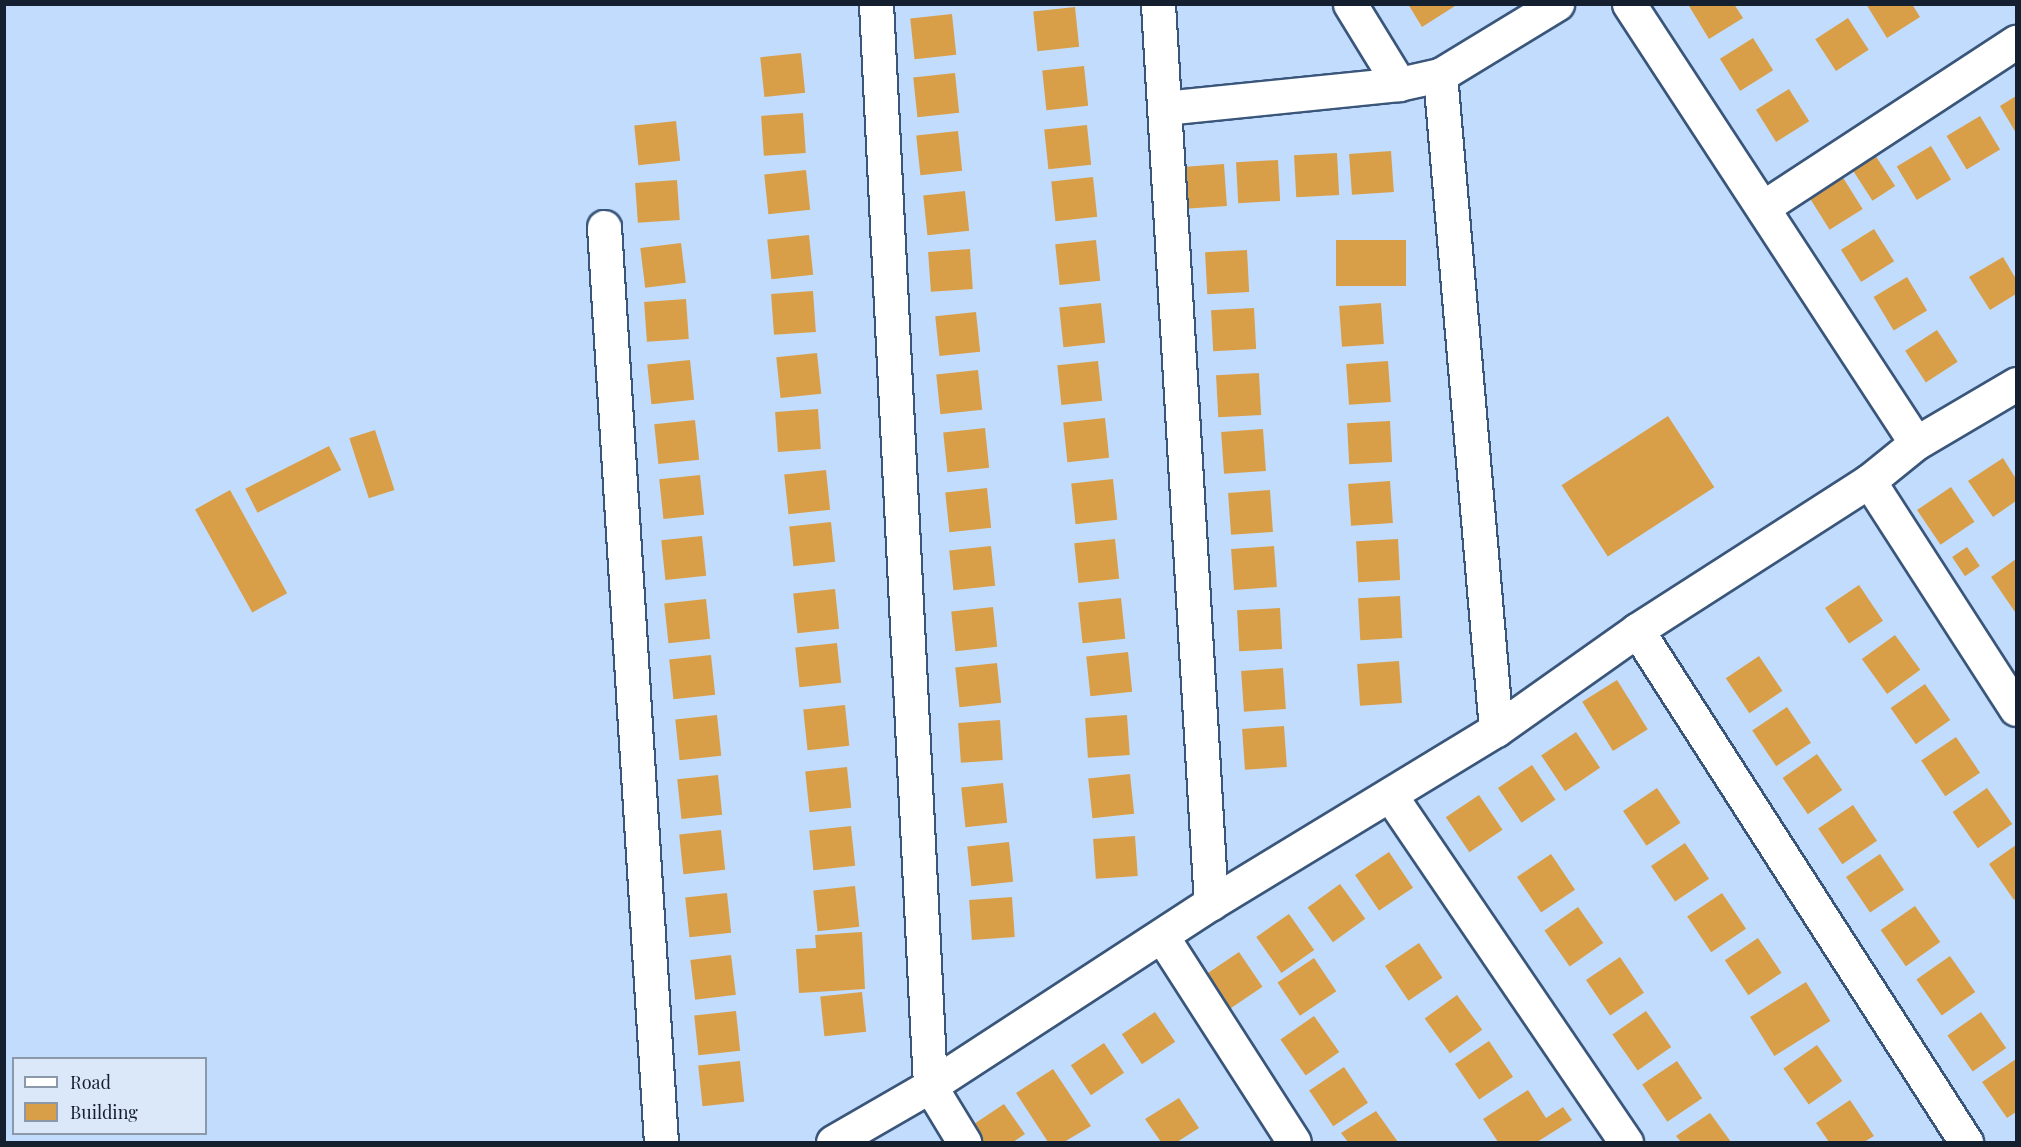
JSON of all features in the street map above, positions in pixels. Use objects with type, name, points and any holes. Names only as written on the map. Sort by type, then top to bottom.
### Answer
[{"type":"street","points":[[876,4],[930,1086],[964,1143]]},
{"type":"street","points":[[1158,4],[1211,903]]},
{"type":"street","points":[[1350,4],[1399,84]]},
{"type":"street","points":[[1164,108],[1399,84],[1440,75],[1557,4]]},
{"type":"street","points":[[1629,4],[1765,206],[1916,443]]},
{"type":"street","points":[[1765,206],[2016,42]]},
{"type":"street","points":[[1440,75],[1496,730]]},
{"type":"street","points":[[604,227],[662,1143]]},
{"type":"street","points":[[833,1143],[930,1086],[1163,938],[1211,903],[1496,730],[1637,630],[1869,482],[1916,443],[2016,384]]},
{"type":"street","points":[[1869,482],[2016,709]]},
{"type":"street","points":[[1637,630],[1965,1143]]},
{"type":"street","points":[[1390,795],[1626,1143]]},
{"type":"street","points":[[1163,938],[1294,1143]]},
{"type":"building","points":[[1408,4],[1454,4],[1455,6],[1422,27]]},
{"type":"building","points":[[1734,4],[1743,18],[1709,39],[1689,6]]},
{"type":"building","points":[[1866,4],[1912,4],[1920,17],[1887,38]]},
{"type":"building","points":[[1075,7],[1079,47],[1037,51],[1033,11]]},
{"type":"building","points":[[952,14],[956,55],[915,59],[910,18]]},
{"type":"building","points":[[1848,18],[1869,50],[1836,71],[1815,39]]},
{"type":"building","points":[[1753,38],[1773,70],[1740,91],[1720,59]]},
{"type":"building","points":[[801,53],[805,93],[764,97],[760,57]]},
{"type":"building","points":[[1084,66],[1088,106],[1046,110],[1042,70]]},
{"type":"building","points":[[955,73],[959,113],[917,117],[913,77]]},
{"type":"building","points":[[1789,89],[1809,121],[1776,142],[1756,110]]},
{"type":"building","points":[[2016,96],[2016,133],[2000,106]]},
{"type":"building","points":[[803,113],[806,153],[764,156],[761,116]]},
{"type":"building","points":[[1980,116],[2000,149],[1967,170],[1947,136]]},
{"type":"building","points":[[676,121],[680,161],[638,165],[634,125]]},
{"type":"building","points":[[1087,125],[1091,165],[1048,169],[1044,129]]},
{"type":"building","points":[[958,131],[962,171],[920,175],[916,135]]},
{"type":"building","points":[[1931,146],[1951,179],[1917,200],[1897,167]]},
{"type":"building","points":[[1391,151],[1394,192],[1352,195],[1349,154]]},
{"type":"building","points":[[1337,153],[1339,195],[1296,197],[1294,155]]},
{"type":"building","points":[[1875,155],[1895,186],[1873,201],[1852,170]]},
{"type":"building","points":[[1278,160],[1280,201],[1238,203],[1236,162]]},
{"type":"building","points":[[1224,164],[1227,206],[1185,209],[1182,167]]},
{"type":"building","points":[[806,170],[810,210],[768,214],[764,174]]},
{"type":"building","points":[[1842,176],[1863,209],[1830,230],[1809,197]]},
{"type":"building","points":[[1093,177],[1097,217],[1055,221],[1051,181]]},
{"type":"building","points":[[677,180],[680,220],[638,223],[635,183]]},
{"type":"building","points":[[965,191],[969,231],[927,235],[923,195]]},
{"type":"building","points":[[1874,229],[1894,261],[1861,282],[1841,250]]},
{"type":"building","points":[[809,235],[813,275],[771,279],[767,239]]},
{"type":"building","points":[[1096,240],[1100,281],[1060,285],[1055,244]]},
{"type":"building","points":[[1336,240],[1406,240],[1406,286],[1336,286]]},
{"type":"building","points":[[681,243],[686,283],[645,288],[640,248]]},
{"type":"building","points":[[970,249],[973,289],[931,292],[928,252]]},
{"type":"building","points":[[1247,250],[1249,292],[1207,294],[1205,252]]},
{"type":"building","points":[[2003,257],[2016,279],[2016,294],[1990,310],[1969,277]]},
{"type":"building","points":[[1907,277],[1927,310],[1894,331],[1874,297]]},
{"type":"building","points":[[813,291],[816,332],[774,335],[771,294]]},
{"type":"building","points":[[686,299],[689,339],[647,342],[644,302]]},
{"type":"building","points":[[1101,303],[1105,343],[1063,347],[1059,307]]},
{"type":"building","points":[[1381,303],[1384,344],[1342,347],[1339,306]]},
{"type":"building","points":[[1254,308],[1256,349],[1213,351],[1211,310]]},
{"type":"building","points":[[976,312],[980,352],[939,356],[935,316]]},
{"type":"building","points":[[1937,330],[1958,362],[1926,383],[1905,351]]},
{"type":"building","points":[[817,353],[821,394],[781,398],[776,357]]},
{"type":"building","points":[[690,360],[694,400],[651,404],[647,364]]},
{"type":"building","points":[[1098,361],[1102,401],[1061,405],[1057,365]]},
{"type":"building","points":[[1388,361],[1391,402],[1349,405],[1346,364]]},
{"type":"building","points":[[978,370],[982,410],[940,414],[936,374]]},
{"type":"building","points":[[1259,373],[1261,415],[1218,417],[1216,375]]},
{"type":"building","points":[[818,409],[821,449],[778,452],[775,412]]},
{"type":"building","points":[[1668,416],[1714,487],[1608,556],[1561,485]]},
{"type":"building","points":[[1105,418],[1109,458],[1067,462],[1063,422]]},
{"type":"building","points":[[695,420],[699,460],[658,464],[654,424]]},
{"type":"building","points":[[1390,421],[1392,462],[1349,464],[1347,423]]},
{"type":"building","points":[[985,428],[989,468],[947,472],[943,432]]},
{"type":"building","points":[[1263,429],[1266,471],[1224,474],[1221,432]]},
{"type":"building","points":[[375,430],[394,490],[369,498],[349,438]]},
{"type":"building","points":[[329,446],[341,470],[258,513],[245,489]]},
{"type":"building","points":[[2003,458],[2016,479],[2016,501],[1993,517],[1968,481]]},
{"type":"building","points":[[826,470],[830,510],[788,514],[784,474]]},
{"type":"building","points":[[700,475],[704,515],[663,519],[659,479]]},
{"type":"building","points":[[1113,479],[1117,520],[1076,524],[1071,483]]},
{"type":"building","points":[[1390,481],[1393,523],[1351,526],[1348,484]]},
{"type":"building","points":[[1951,487],[1974,522],[1940,545],[1917,510]]},
{"type":"building","points":[[987,488],[991,528],[949,532],[945,492]]},
{"type":"building","points":[[230,490],[287,593],[252,613],[195,509]]},
{"type":"building","points":[[1270,490],[1273,532],[1231,535],[1228,493]]},
{"type":"building","points":[[831,522],[835,562],[793,566],[789,526]]},
{"type":"building","points":[[702,536],[706,576],[665,580],[661,540]]},
{"type":"building","points":[[1115,539],[1119,579],[1078,583],[1074,543]]},
{"type":"building","points":[[1398,539],[1400,580],[1358,582],[1356,541]]},
{"type":"building","points":[[991,546],[995,586],[953,590],[949,550]]},
{"type":"building","points":[[1274,546],[1277,587],[1234,590],[1231,549]]},
{"type":"building","points":[[1967,547],[1980,566],[1965,576],[1952,557]]},
{"type":"building","points":[[2016,559],[2016,611],[2015,612],[1991,577]]},
{"type":"building","points":[[1859,585],[1883,621],[1849,644],[1825,608]]},
{"type":"building","points":[[835,589],[839,629],[797,633],[793,593]]},
{"type":"building","points":[[1400,596],[1402,638],[1360,640],[1358,598]]},
{"type":"building","points":[[1121,598],[1125,639],[1083,643],[1078,602]]},
{"type":"building","points":[[706,599],[710,639],[668,643],[664,603]]},
{"type":"building","points":[[993,607],[997,647],[955,651],[951,611]]},
{"type":"building","points":[[1280,608],[1282,649],[1239,651],[1237,610]]},
{"type":"building","points":[[1895,635],[1920,670],[1887,694],[1862,659]]},
{"type":"building","points":[[837,643],[841,683],[799,687],[795,647]]},
{"type":"building","points":[[1128,652],[1132,692],[1090,696],[1086,656]]},
{"type":"building","points":[[711,655],[715,695],[673,699],[669,659]]},
{"type":"building","points":[[1759,656],[1782,691],[1749,713],[1726,678]]},
{"type":"building","points":[[1399,661],[1402,703],[1360,706],[1357,664]]},
{"type":"building","points":[[997,663],[1001,703],[959,707],[955,667]]},
{"type":"building","points":[[1283,668],[1286,709],[1244,712],[1241,671]]},
{"type":"building","points":[[1617,680],[1648,729],[1613,751],[1582,702]]},
{"type":"building","points":[[1925,684],[1950,720],[1916,744],[1891,708]]},
{"type":"building","points":[[845,705],[849,746],[808,750],[803,709]]},
{"type":"building","points":[[1787,707],[1811,743],[1776,766],[1752,730]]},
{"type":"building","points":[[717,715],[721,756],[680,760],[675,719]]},
{"type":"building","points":[[1127,715],[1130,755],[1088,758],[1085,718]]},
{"type":"building","points":[[1000,720],[1003,760],[961,763],[958,723]]},
{"type":"building","points":[[1284,726],[1287,767],[1245,770],[1242,729]]},
{"type":"building","points":[[1576,732],[1600,768],[1565,791],[1541,755]]},
{"type":"building","points":[[1956,737],[1980,773],[1945,796],[1921,760]]},
{"type":"building","points":[[1817,754],[1842,790],[1808,814],[1783,778]]},
{"type":"building","points":[[1532,765],[1555,800],[1521,823],[1498,788]]},
{"type":"building","points":[[847,767],[851,808],[810,812],[805,771]]},
{"type":"building","points":[[1130,774],[1134,814],[1092,818],[1088,778]]},
{"type":"building","points":[[718,775],[722,815],[681,819],[677,779]]},
{"type":"building","points":[[1003,783],[1007,823],[965,827],[961,787]]},
{"type":"building","points":[[1657,788],[1680,823],[1646,846],[1623,811]]},
{"type":"building","points":[[1987,788],[2012,824],[1978,848],[1953,812]]},
{"type":"building","points":[[1479,795],[1502,830],[1469,852],[1446,817]]},
{"type":"building","points":[[1853,805],[1877,841],[1842,864],[1818,828]]},
{"type":"building","points":[[851,826],[855,866],[813,870],[809,830]]},
{"type":"building","points":[[721,830],[725,870],[683,874],[679,834]]},
{"type":"building","points":[[1135,836],[1138,876],[1096,879],[1093,839]]},
{"type":"building","points":[[1009,842],[1013,882],[971,886],[967,846]]},
{"type":"building","points":[[1685,843],[1709,879],[1675,902],[1651,866]]},
{"type":"building","points":[[2016,845],[2016,898],[2014,900],[1989,864]]},
{"type":"building","points":[[1389,852],[1413,888],[1379,911],[1355,875]]},
{"type":"building","points":[[1551,854],[1575,890],[1541,913],[1517,877]]},
{"type":"building","points":[[1880,854],[1904,890],[1870,913],[1846,877]]},
{"type":"building","points":[[1340,884],[1365,919],[1333,942],[1308,908]]},
{"type":"building","points":[[855,886],[859,927],[818,931],[813,890]]},
{"type":"building","points":[[727,893],[731,933],[689,937],[685,897]]},
{"type":"building","points":[[1722,893],[1746,929],[1711,952],[1687,916]]},
{"type":"building","points":[[1012,897],[1015,937],[972,940],[969,900]]},
{"type":"building","points":[[1915,906],[1940,942],[1906,966],[1881,930]]},
{"type":"building","points":[[1578,907],[1603,943],[1570,967],[1544,931]]},
{"type":"building","points":[[1289,914],[1314,950],[1281,973],[1256,937]]},
{"type":"building","points":[[862,932],[865,989],[799,993],[796,949],[816,948],[815,935]]},
{"type":"building","points":[[1758,938],[1781,973],[1748,995],[1725,960]]},
{"type":"building","points":[[1419,943],[1442,978],[1408,1001],[1385,966]]},
{"type":"building","points":[[1239,952],[1262,987],[1228,1010],[1205,975]]},
{"type":"building","points":[[731,955],[736,995],[695,1000],[690,960]]},
{"type":"building","points":[[1950,956],[1975,992],[1942,1016],[1916,980]]},
{"type":"building","points":[[1620,957],[1644,993],[1610,1016],[1586,980]]},
{"type":"building","points":[[1314,958],[1336,991],[1300,1016],[1278,983]]},
{"type":"building","points":[[1806,982],[1830,1021],[1774,1056],[1750,1017]]},
{"type":"building","points":[[862,992],[866,1032],[824,1036],[820,996]]},
{"type":"building","points":[[1457,995],[1482,1030],[1450,1053],[1425,1019]]},
{"type":"building","points":[[736,1011],[740,1051],[698,1055],[694,1015]]},
{"type":"building","points":[[1646,1011],[1671,1047],[1638,1071],[1612,1035]]},
{"type":"building","points":[[1155,1012],[1175,1042],[1142,1064],[1122,1034]]},
{"type":"building","points":[[1981,1012],[2006,1048],[1973,1072],[1947,1036]]},
{"type":"building","points":[[1314,1016],[1339,1052],[1306,1076],[1280,1040]]},
{"type":"building","points":[[1489,1041],[1513,1077],[1479,1100],[1455,1064]]},
{"type":"building","points":[[1104,1043],[1124,1073],[1091,1095],[1071,1065]]},
{"type":"building","points":[[1817,1045],[1842,1081],[1809,1105],[1783,1069]]},
{"type":"building","points":[[2016,1059],[2016,1112],[2007,1118],[1982,1082]]},
{"type":"building","points":[[740,1061],[744,1102],[703,1106],[698,1065]]},
{"type":"building","points":[[1677,1061],[1702,1098],[1667,1122],[1642,1084]]},
{"type":"building","points":[[1344,1067],[1368,1103],[1333,1126],[1309,1090]]},
{"type":"building","points":[[1053,1069],[1091,1126],[1064,1142],[1048,1142],[1016,1093]]},
{"type":"building","points":[[1528,1090],[1546,1118],[1563,1107],[1572,1120],[1537,1142],[1498,1142],[1483,1119]]},
{"type":"building","points":[[1179,1098],[1199,1128],[1177,1142],[1161,1142],[1145,1119]]},
{"type":"building","points":[[1850,1100],[1874,1136],[1864,1142],[1829,1142],[1816,1123]]},
{"type":"building","points":[[1004,1104],[1025,1134],[1013,1142],[982,1142],[971,1126]]},
{"type":"building","points":[[1376,1111],[1398,1142],[1348,1142],[1341,1133]]},
{"type":"building","points":[[1710,1113],[1731,1142],[1681,1142],[1676,1136]]}]
